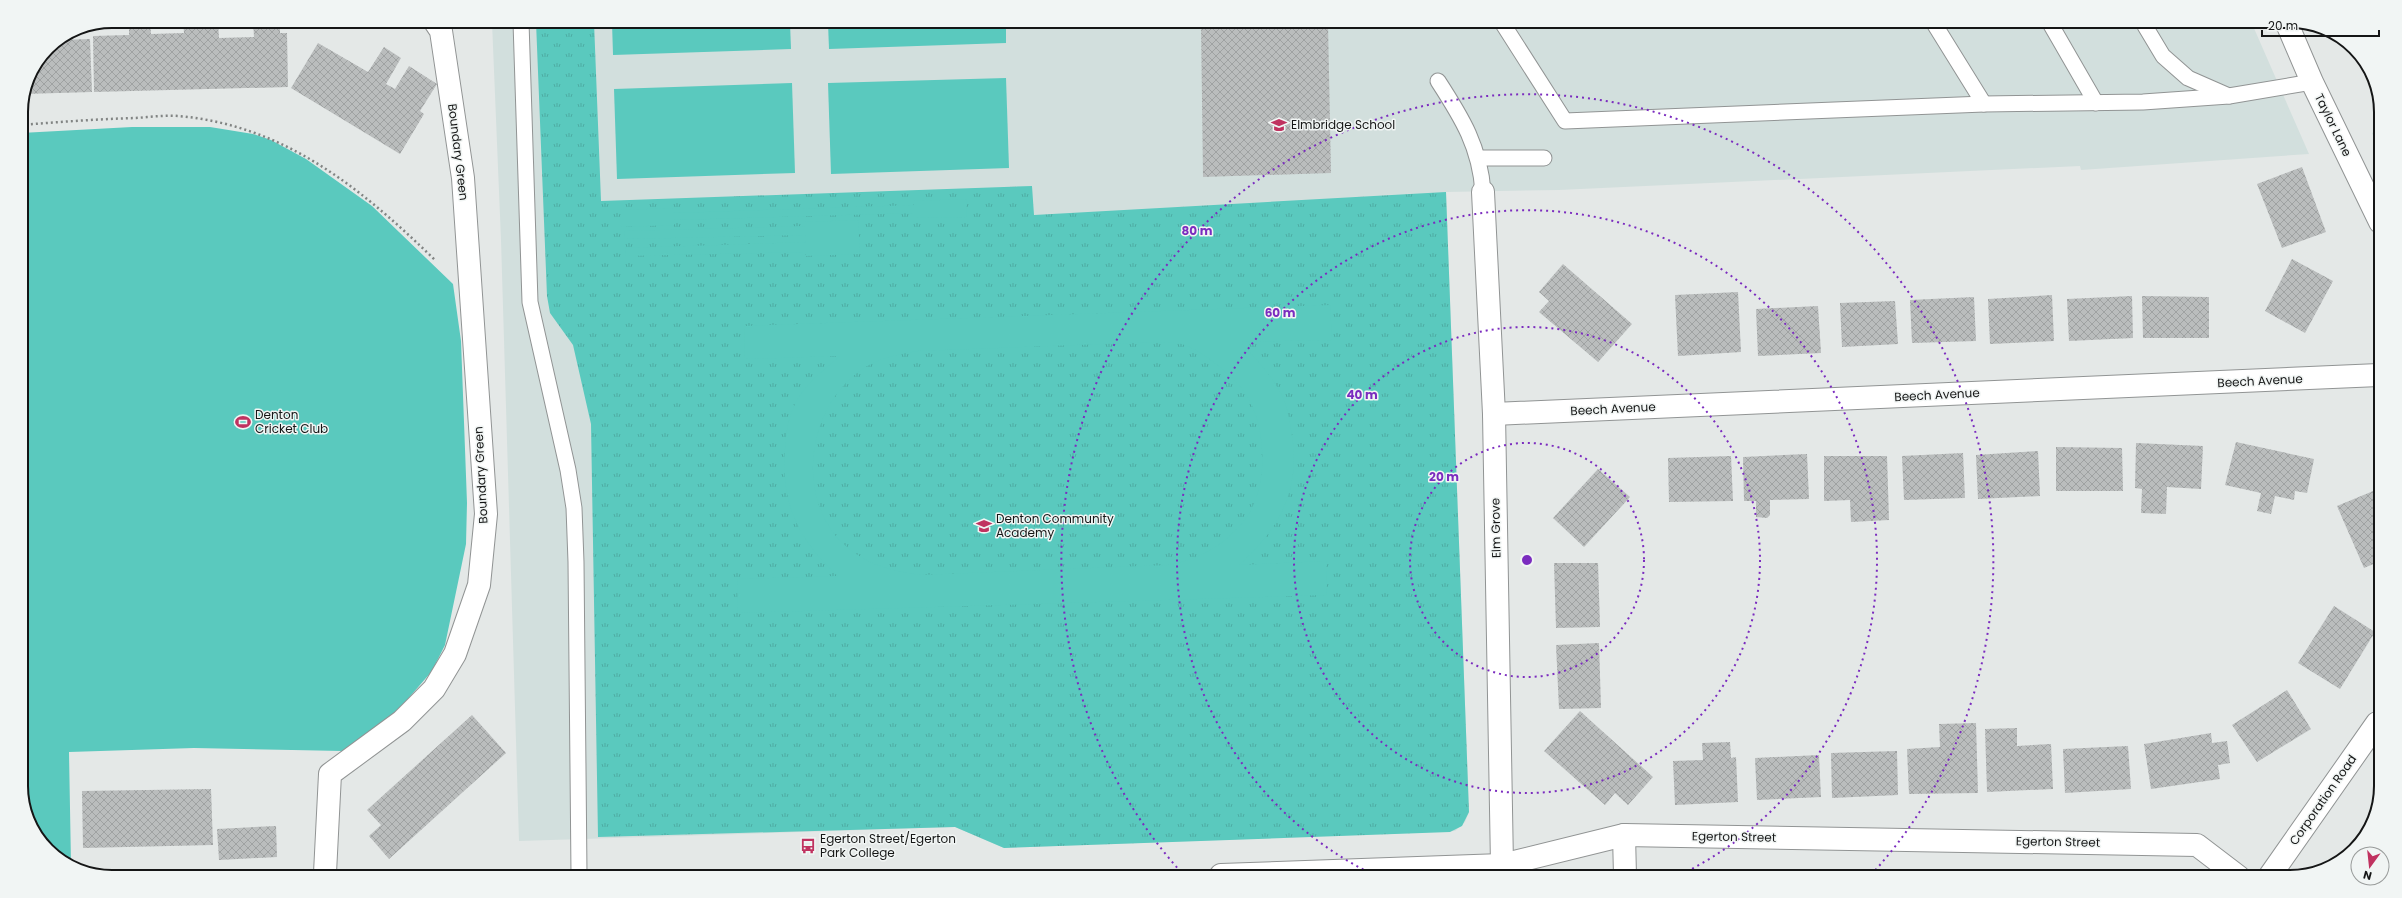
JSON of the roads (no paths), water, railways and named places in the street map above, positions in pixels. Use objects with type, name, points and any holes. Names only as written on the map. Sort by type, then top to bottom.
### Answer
[{"type":"street","name":"Boundary Green","points":[[325,870],[330,774],[402,721],[434,689],[455,654],[479,585],[486,514],[463,178],[441,31],[439,28]]},
{"type":"street","name":"Taylor Lane","points":[[2289,28],[2312,82],[2374,210]]},
{"type":"street","name":"Elm Grove","points":[[1483,192],[1494,414],[1502,865]]},
{"type":"street","name":"Beech Avenue","points":[[1494,414],[2374,376]]},
{"type":"street","name":"Corporation Road","points":[[2274,870],[2374,727]]},
{"type":"street","name":"Egerton Street","points":[[1362,870],[1502,865],[1624,835],[2197,845],[2230,870]]},
{"type":"street","points":[[1624,835],[1625,870]]},
{"type":"lane","points":[[521,28],[530,302],[568,470],[574,508],[576,562],[578,870]]},
{"type":"lane","points":[[1506,28],[1565,121],[1984,104],[2096,104],[2229,96],[2312,82]]},
{"type":"lane","points":[[1937,28],[1984,104]]},
{"type":"lane","points":[[2053,28],[2096,104]]},
{"type":"lane","points":[[2146,28],[2163,56],[2188,78],[2229,96]]},
{"type":"lane","points":[[1438,81],[1473,140],[1479,158],[1483,192]]},
{"type":"lane","points":[[1479,158],[1544,158]]},
{"type":"place","name":"Elmbridge School","points":[[1279,125]]},
{"type":"place","name":"Denton Cricket Club","points":[[243,422]]},
{"type":"place","name":"Denton Community Academy","points":[[984,526]]},
{"type":"place","name":"Egerton Street/Egerton Park College","points":[[808,846]]}]
